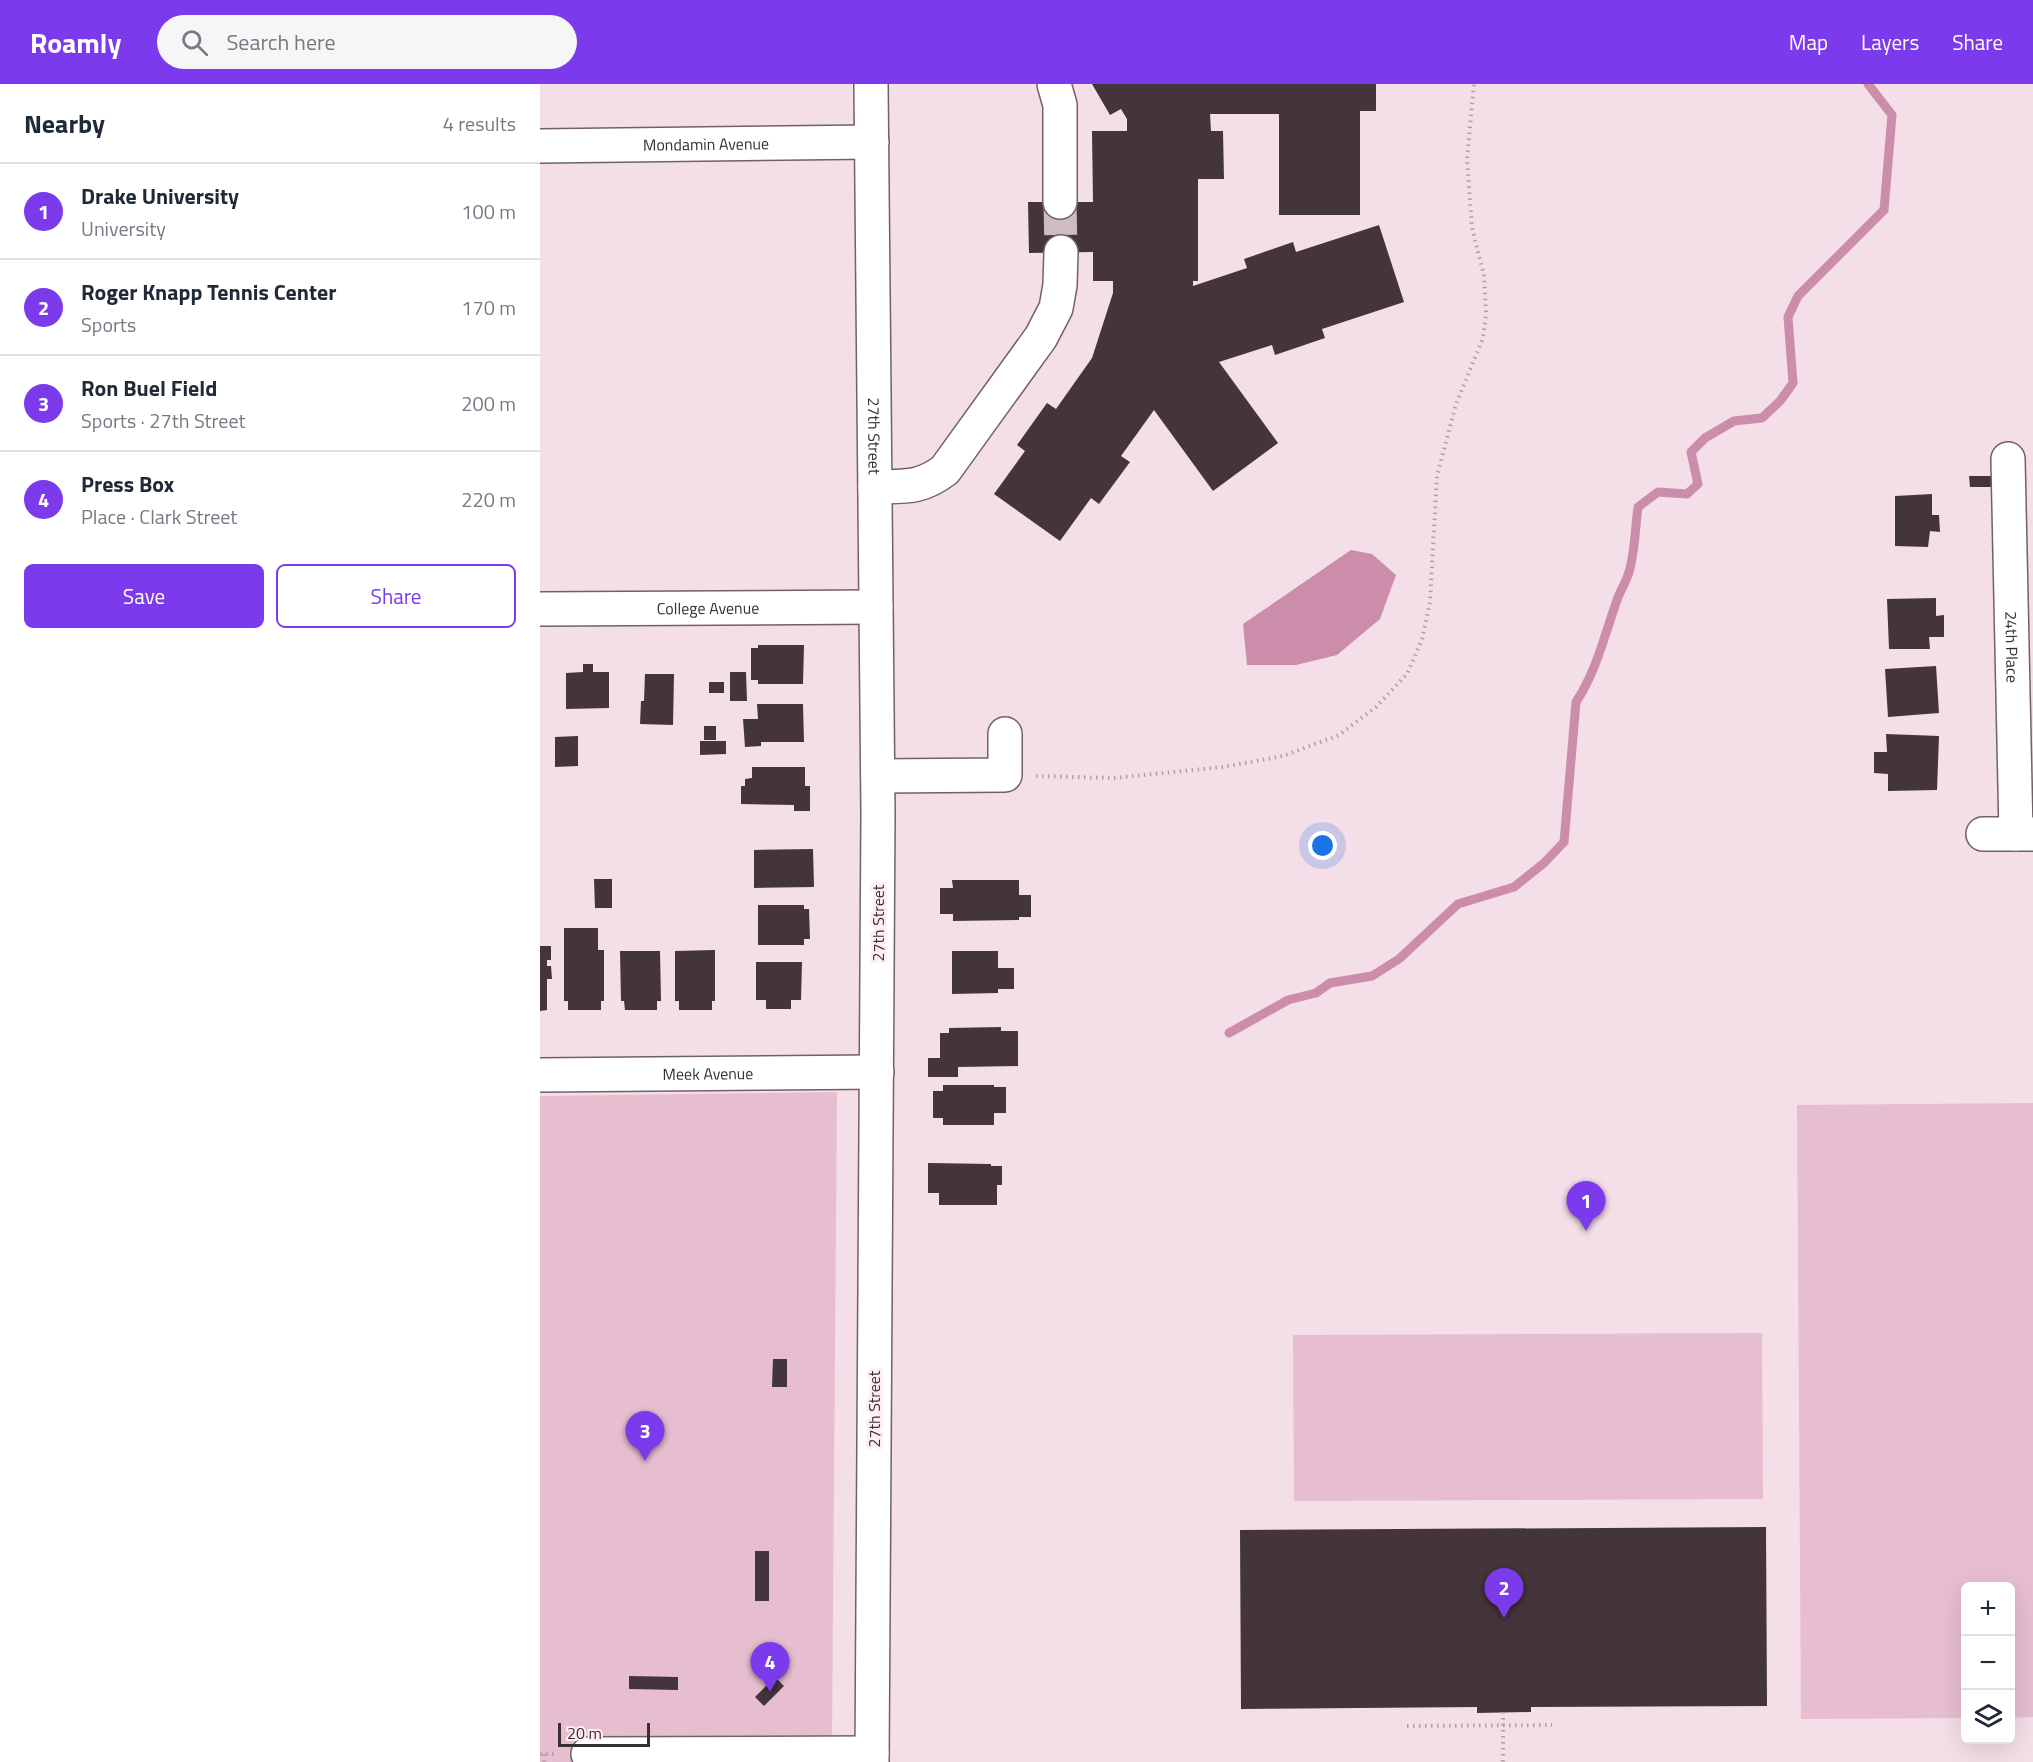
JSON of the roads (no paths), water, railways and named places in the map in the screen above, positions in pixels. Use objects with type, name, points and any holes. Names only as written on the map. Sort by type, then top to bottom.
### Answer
[{"type":"street","name":"27th Street","points":[[871,84],[878,776],[872,1757]]},
{"type":"street","points":[[1054,84],[1060,105],[1060,202]]},
{"type":"street","name":"Mondamin Avenue","points":[[540,146],[872,142]]},
{"type":"street","points":[[875,487],[919,485],[933,480],[945,470],[1041,337],[1056,308],[1060,285],[1060,252]]},
{"type":"street","name":"24th Place","points":[[2008,459],[2025,834]]},
{"type":"street","name":"College Avenue","points":[[540,609],[876,607]]},
{"type":"street","points":[[878,776],[1005,775],[1005,734]]},
{"type":"street","points":[[1983,834],[2025,834]]},
{"type":"street","name":"Meek Avenue","points":[[540,1075],[877,1072]]},
{"type":"street","points":[[588,1754],[872,1757]]},
{"type":"waterway","points":[[1229,1033],[1288,1000],[1316,993],[1330,983],[1372,976],[1399,959],[1458,904],[1514,887],[1544,863],[1564,842],[1576,702],[1594,666],[1617,599],[1629,572],[1638,507],[1658,492],[1687,494],[1698,484],[1691,452],[1705,438],[1734,421],[1762,418],[1780,401],[1793,383],[1788,317],[1798,296],[1884,210],[1892,115],[1868,84]]},
{"type":"tunnel","points":[[1060,202],[1061,252]]},
{"type":"place","name":"Drake University","points":[[1586,1231]]},
{"type":"place","name":"Ron Buel Field","points":[[645,1461]]},
{"type":"place","name":"Roger Knapp Tennis Center","points":[[1504,1618]]},
{"type":"place","name":"Press Box","points":[[770,1692]]}]
